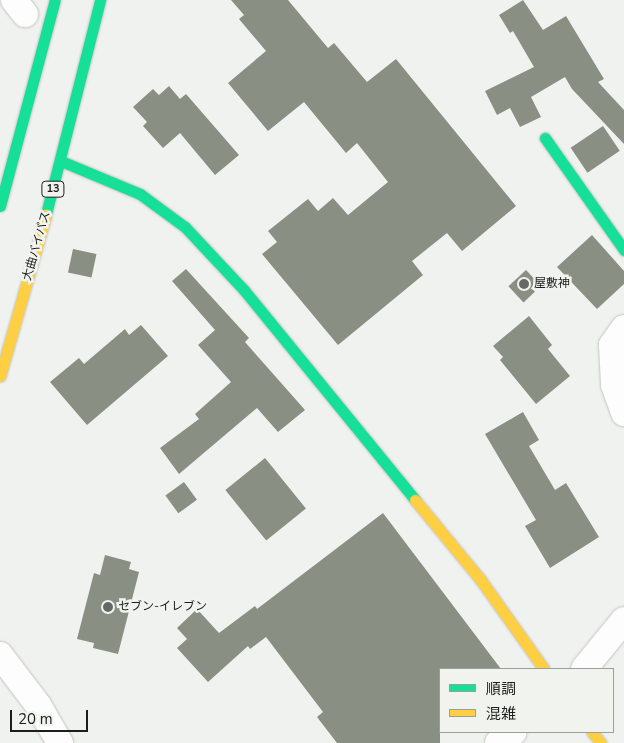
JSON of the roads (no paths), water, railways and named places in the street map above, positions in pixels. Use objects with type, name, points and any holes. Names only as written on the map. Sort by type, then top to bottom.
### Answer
[{"type":"main road","points":[[0,206],[55,0]]},
{"type":"main road","name":"大曲バイパス","points":[[0,376],[61,161],[100,0]]},
{"type":"main road","points":[[545,138],[624,250]]},
{"type":"main road","points":[[61,161],[140,194],[185,227],[244,290],[474,572],[543,668]]},
{"type":"main road","points":[[593,733],[601,743]]},
{"type":"street","points":[[624,328],[612,345],[614,385],[624,413]]},
{"type":"street","points":[[585,668],[624,620]]},
{"type":"street","points":[[0,655],[38,705],[60,743]]},
{"type":"street","points":[[498,743],[513,733]]},
{"type":"place","name":"屋敷神","points":[[524,284]]},
{"type":"place","name":"セブン-イレブン","points":[[108,607]]}]
